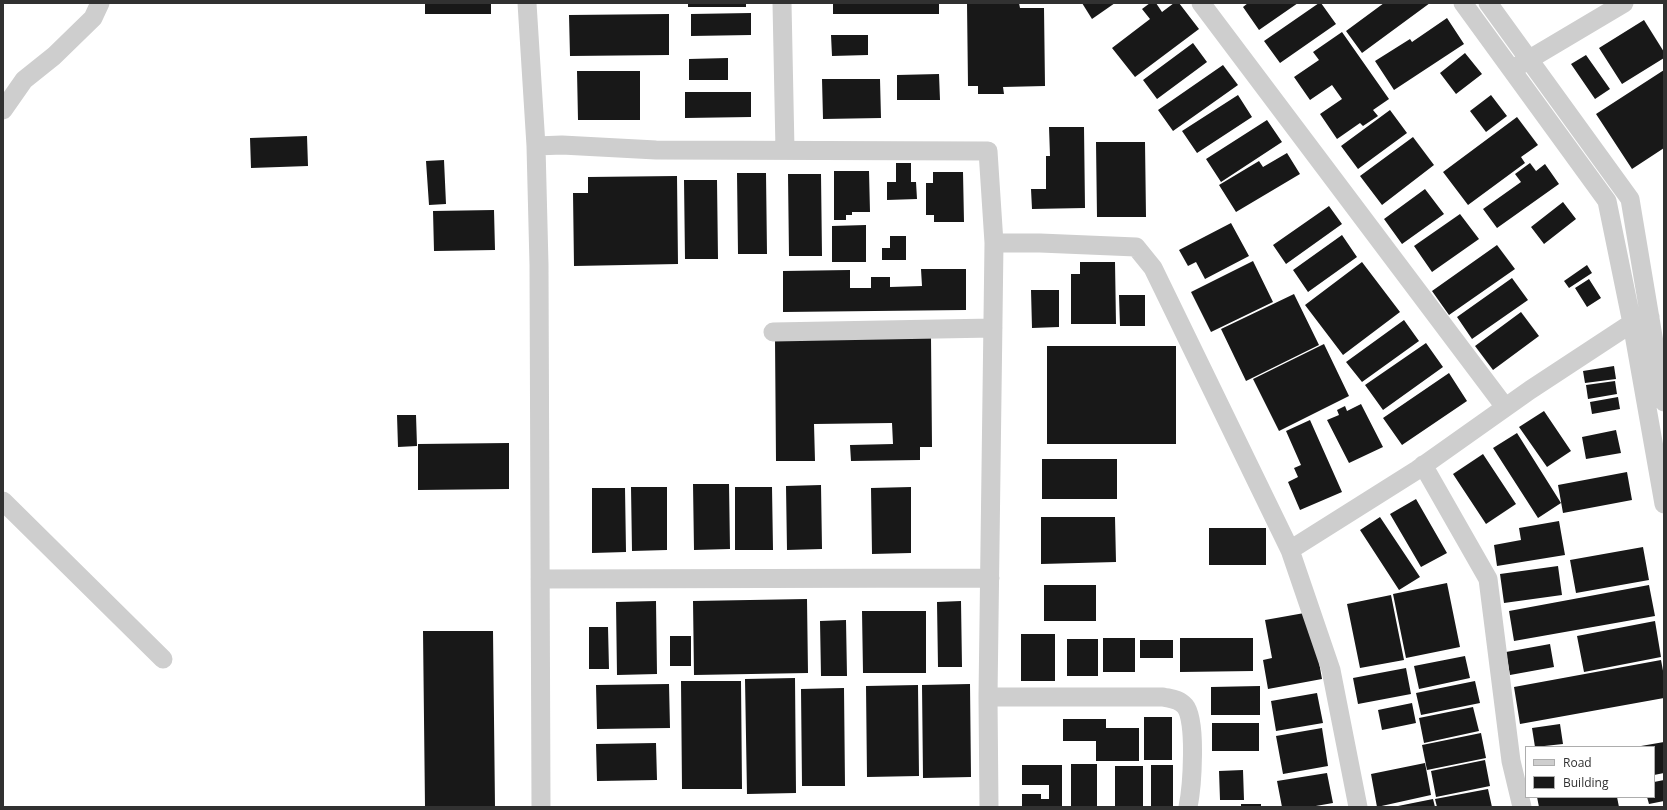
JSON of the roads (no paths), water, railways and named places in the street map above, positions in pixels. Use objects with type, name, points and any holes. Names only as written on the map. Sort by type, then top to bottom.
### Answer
[{"type":"street","points":[[3,110],[24,80],[54,56],[93,18],[100,3]]},
{"type":"street","points":[[526,3],[536,146],[539,273],[541,807]]},
{"type":"street","points":[[782,3],[785,150]]},
{"type":"street","points":[[1201,3],[1505,407]]},
{"type":"street","points":[[1463,3],[1607,201],[1632,323],[1662,485],[1664,504]]},
{"type":"street","points":[[1488,3],[1630,199],[1664,402]]},
{"type":"street","points":[[1511,69],[1624,3]]},
{"type":"street","points":[[536,146],[562,145],[656,150],[988,151],[994,243],[988,697],[989,807]]},
{"type":"street","points":[[994,243],[1040,243],[1136,247],[1153,268],[1290,550],[1331,670],[1358,807]]},
{"type":"street","points":[[1290,550],[1423,465],[1505,407],[1632,323],[1650,317]]},
{"type":"street","points":[[773,332],[993,328]]},
{"type":"street","points":[[1423,465],[1488,579],[1511,761],[1522,807]]},
{"type":"street","points":[[3,501],[163,658]]},
{"type":"street","points":[[540,579],[990,578]]},
{"type":"street","points":[[988,697],[1163,698],[1178,700],[1186,707],[1190,720],[1192,744],[1188,807]]}]
